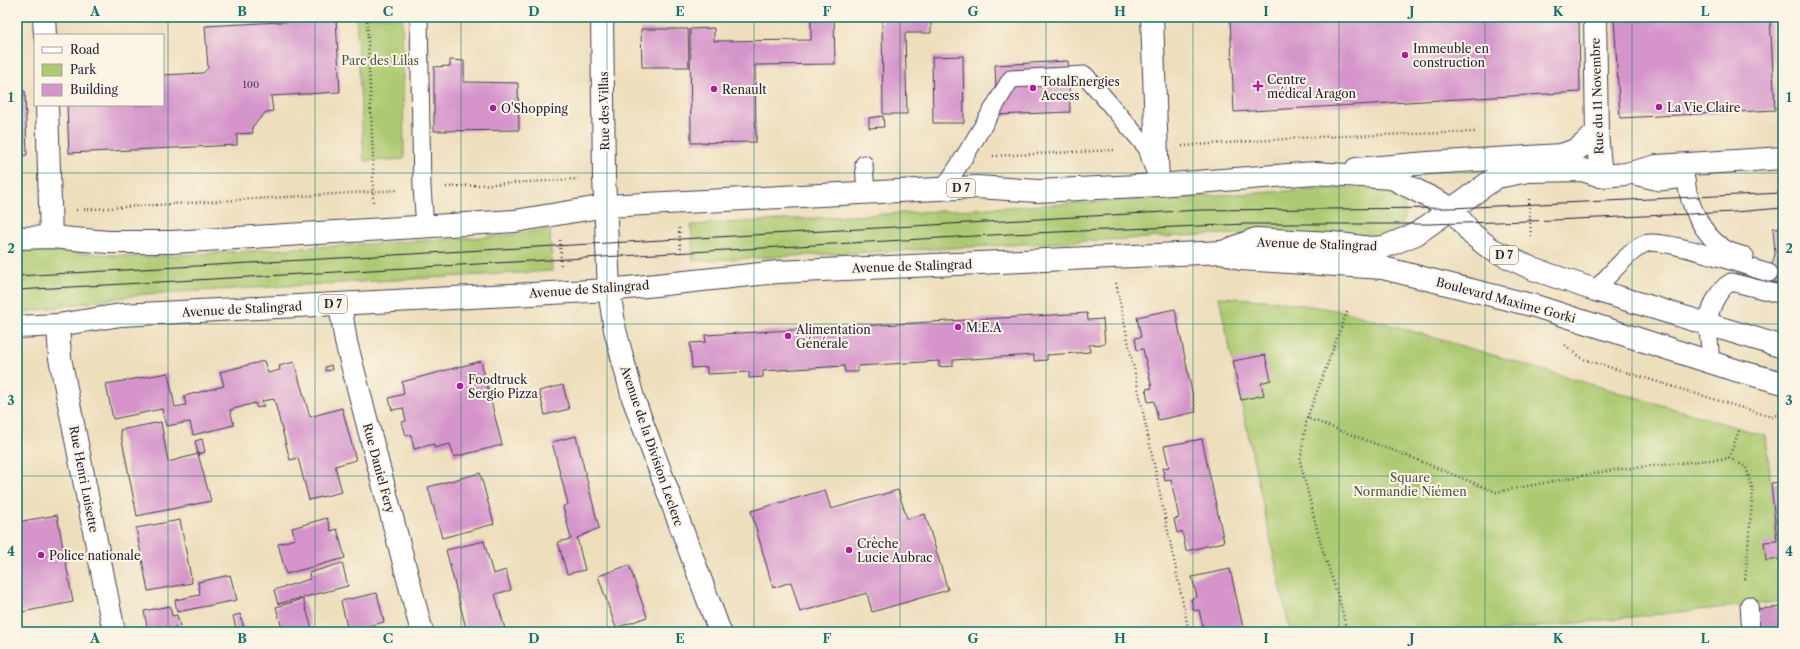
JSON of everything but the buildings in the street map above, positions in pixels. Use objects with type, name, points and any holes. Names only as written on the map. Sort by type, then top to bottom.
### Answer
[{"type":"main road","points":[[44,17],[45,34]]},
{"type":"main road","name":"Rue des Villas","points":[[602,17],[604,176],[606,206]]},
{"type":"main road","points":[[1152,17],[1158,185]]},
{"type":"main road","name":"Rue du 11 Novembre","points":[[1595,17],[1597,133],[1600,176]]},
{"type":"main road","points":[[47,106],[52,237]]},
{"type":"main road","points":[[1315,173],[1428,163],[1561,155],[1578,149],[1597,133]]},
{"type":"main road","name":"Avenue de Stalingrad","points":[[17,327],[58,325],[121,315],[609,290],[682,281],[778,272],[1223,252],[1256,240],[1332,243],[1370,248],[1384,247],[1416,234],[1497,177],[1528,171],[1583,170],[1600,176],[1626,174],[1657,166],[1783,158]]},
{"type":"main road","name":"D 7","points":[[17,238],[52,237],[108,242],[172,242],[515,221],[606,206],[977,187],[1038,191],[1158,185],[1315,173],[1392,178],[1451,208],[1472,234],[1491,249],[1533,269],[1595,290],[1783,347]]},
{"type":"main road","name":"Avenue de la Division Leclerc","points":[[606,206],[609,290],[617,338],[633,398],[720,632]]},
{"type":"main road","name":"Boulevard Maxime Gorki","points":[[1223,252],[1241,259],[1383,268],[1535,306],[1710,360],[1735,370],[1783,383]]},
{"type":"main road","name":"Rue Daniel Fery","points":[[340,304],[346,342],[422,632]]},
{"type":"main road","name":"Rue Henri Luisette","points":[[58,325],[60,358],[114,632]]},
{"type":"lane","points":[[419,17],[422,188],[425,226]]},
{"type":"lane","points":[[943,189],[965,158],[982,124],[1011,79],[1085,75],[1148,148],[1158,185]]},
{"type":"lane","points":[[864,164],[866,193]]},
{"type":"lane","points":[[1595,290],[1644,243],[1655,242],[1678,246],[1770,270],[1724,248],[1706,231],[1689,198],[1686,179],[1659,182],[1626,174]]},
{"type":"lane","points":[[1710,360],[1711,349],[1708,324],[1718,295],[1723,287],[1731,282],[1783,295]]},
{"type":"lane","points":[[1749,604],[1751,632]]},
{"type":"path","points":[[367,17],[372,193],[375,229]]},
{"type":"path","points":[[1528,171],[1533,269]]},
{"type":"path","points":[[678,203],[682,281]]},
{"type":"path","points":[[1111,257],[1189,632]]},
{"type":"path","points":[[1347,312],[1307,418],[1300,461],[1321,545],[1340,602],[1347,632]]},
{"type":"path","points":[[1560,341],[1583,359],[1772,417],[1783,412]]},
{"type":"path","points":[[1307,418],[1405,455],[1496,492],[1613,470],[1729,458],[1746,467],[1753,491],[1745,584],[1749,604]]},
{"type":"path","points":[[1729,458],[1740,428]]},
{"type":"green space","name":"Parc des Lilas","points":[[356,17],[402,17],[404,159],[364,161]]},
{"type":"green space","points":[[1363,187],[1381,191],[1393,196],[1402,203],[1405,208],[1403,222],[1386,238],[1221,234],[693,261],[691,225]]},
{"type":"green space","points":[[550,229],[552,271],[145,294],[17,313],[17,251],[50,251],[146,257],[501,236]]},
{"type":"green space","name":"Square Normandie Niémen","points":[[1219,297],[1279,301],[1347,312],[1766,436],[1783,601],[1490,632],[1290,632]]},
{"type":"tram line","points":[[17,276],[1200,210],[1451,208],[1783,193]]},
{"type":"tram line","points":[[17,290],[1010,234],[1246,224],[1429,224],[1530,221],[1735,212],[1783,208]]},
{"type":"place","name":"Immeuble en construction","points":[[1405,55]]},
{"type":"place","name":"Centre médical Aragon","points":[[1258,86]]},
{"type":"place","name":"TotalEnergies Access","points":[[1033,88]]},
{"type":"place","name":"Renault","points":[[714,89]]},
{"type":"place","name":"La Vie Claire","points":[[1659,107]]},
{"type":"place","name":"O'Shopping","points":[[493,108]]},
{"type":"place","name":"M.E.A","points":[[958,327]]},
{"type":"place","name":"Alimentation Générale","points":[[788,336]]},
{"type":"place","name":"Foodtruck Sergio Pizza","points":[[460,386]]},
{"type":"place","name":"Crèche Lucie Aubrac","points":[[849,550]]},
{"type":"place","name":"Police nationale","points":[[41,555]]}]
